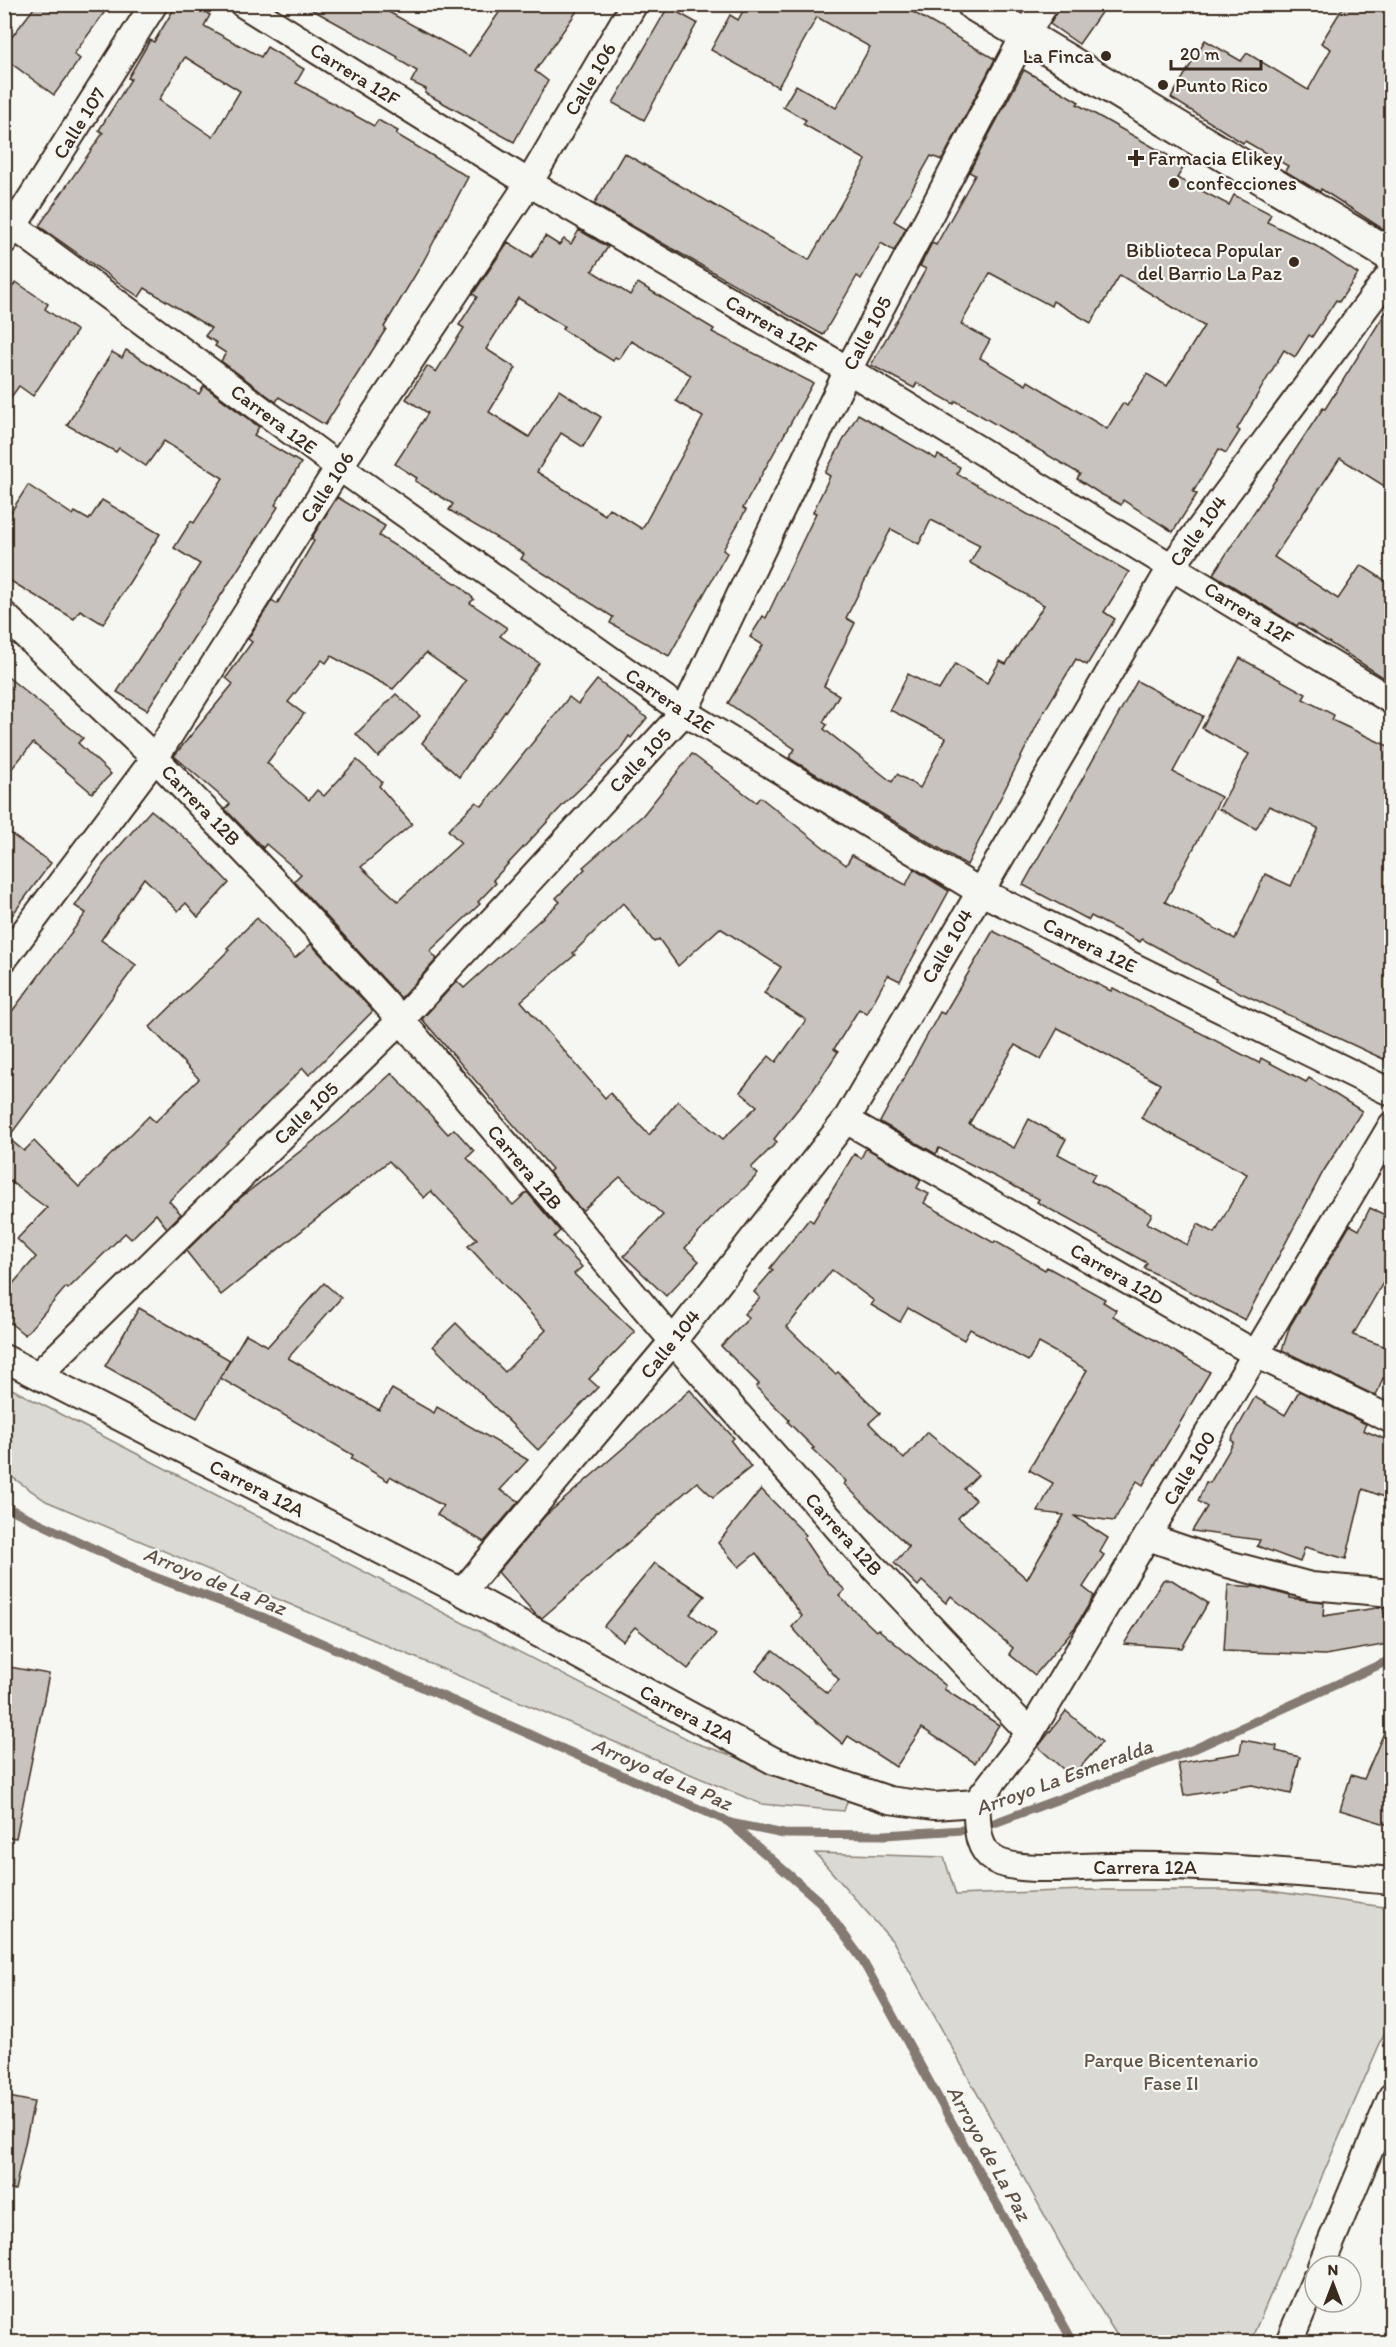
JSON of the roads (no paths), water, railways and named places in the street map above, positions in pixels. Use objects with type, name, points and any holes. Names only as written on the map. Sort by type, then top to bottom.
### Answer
[{"type":"street","name":"Calle 107","points":[[8,229],[154,4]]},
{"type":"street","name":"Carrera 12F","points":[[243,4],[529,183],[848,370],[1392,701]]},
{"type":"street","name":"Calle 106","points":[[4,959],[155,758],[339,467],[529,183],[634,4]]},
{"type":"street","points":[[973,4],[1392,256]]},
{"type":"street","name":"Calle 105","points":[[39,1374],[401,1020],[684,712],[848,370],[1023,36],[1045,4]]},
{"type":"street","name":"Carrera 12E","points":[[8,229],[684,712],[979,891],[1392,1093]]},
{"type":"street","name":"Calle 104","points":[[462,1592],[673,1341],[846,1120],[1172,566],[1392,272]]},
{"type":"street","name":"Carrera 12B","points":[[4,615],[155,758],[401,1020],[673,1341],[860,1552],[1030,1733]]},
{"type":"street","name":"Carrera 12D","points":[[846,1120],[1256,1354],[1392,1420]]},
{"type":"street","name":"Calle 100","points":[[976,1803],[1030,1733],[1392,1125]]},
{"type":"street","name":"Carrera 12A","points":[[4,1358],[462,1592],[774,1761],[889,1800],[934,1806],[976,1803],[980,1844],[996,1861],[1039,1869],[1142,1864],[1256,1869],[1392,1881]]},
{"type":"street","points":[[1148,1537],[1224,1563],[1311,1586],[1392,1593]]},
{"type":"street","points":[[1326,2254],[1392,2096]]},
{"type":"street","points":[[1289,2343],[1303,2309]]},
{"type":"waterway","name":"Arroyo de La Paz","points":[[4,1506],[149,1575],[265,1618],[729,1822],[820,1902],[861,1958],[1073,2342]]},
{"type":"waterway","name":"Arroyo La Esmeralda","points":[[730,1823],[784,1834],[885,1835],[978,1829],[1192,1750],[1392,1659]]},
{"type":"place","name":"La Finca","points":[[1106,56]]},
{"type":"place","name":"Punto Rico","points":[[1163,85]]},
{"type":"place","name":"Farmacia Elikey","points":[[1136,158]]},
{"type":"place","name":"confecciones","points":[[1174,183]]},
{"type":"place","name":"Biblioteca Popular del Barrio La Paz","points":[[1294,262]]},
{"type":"park label","name":"Parque Bicentenario Fase II","points":[[1171,2072]]}]
